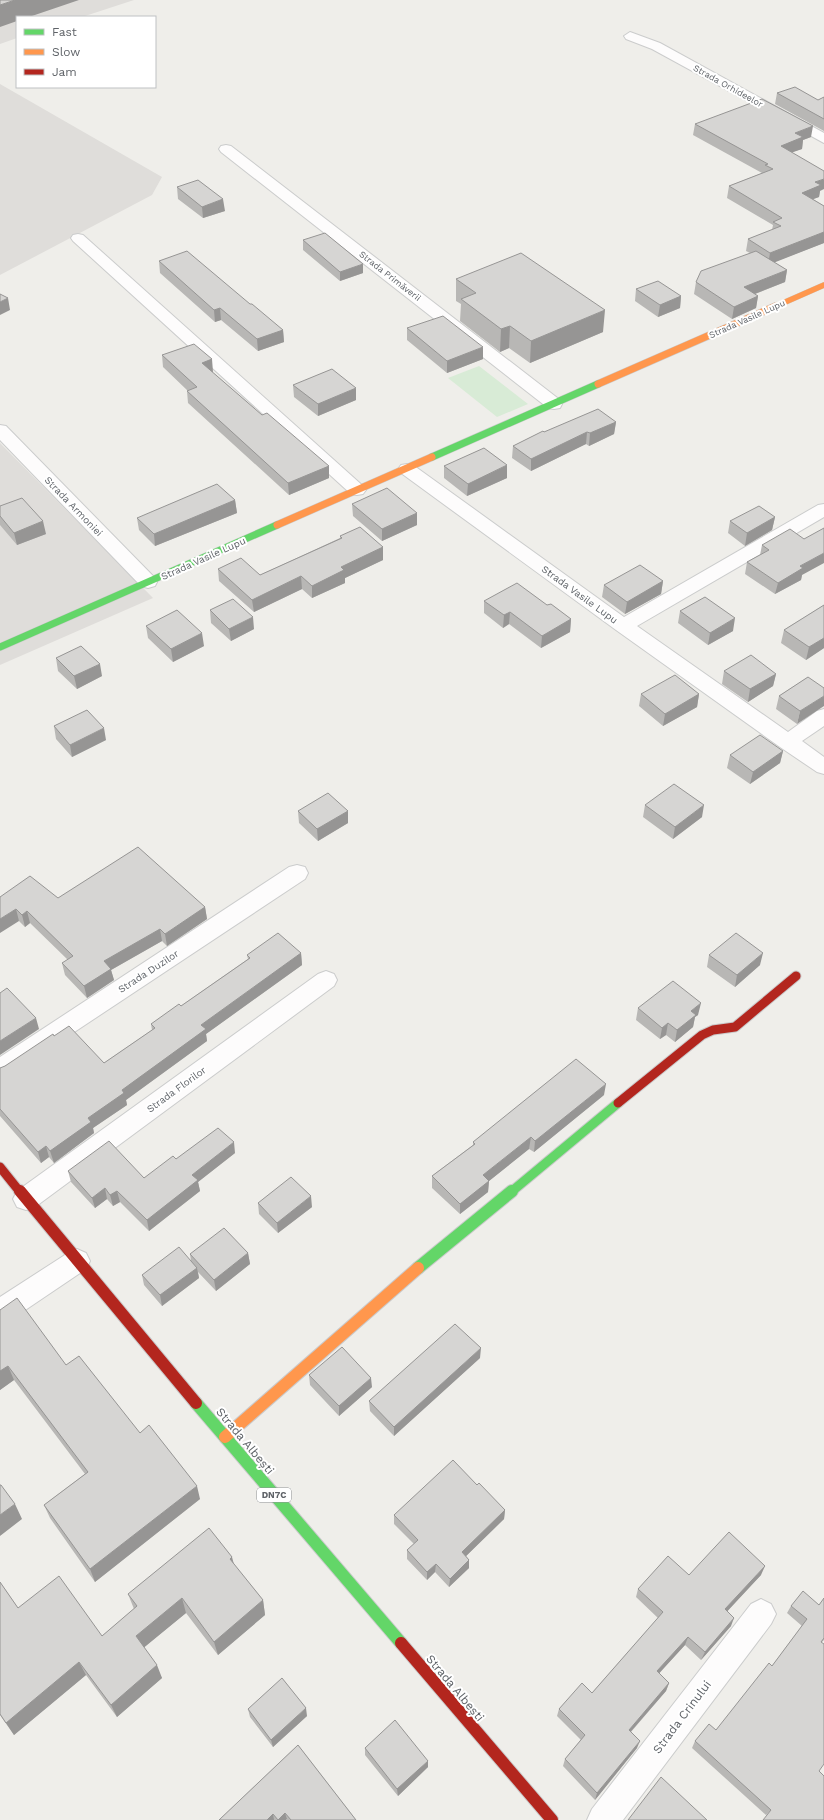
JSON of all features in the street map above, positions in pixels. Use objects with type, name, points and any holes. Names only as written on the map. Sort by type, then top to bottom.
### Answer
[{"type":"main road","name":"Strada Vasile Lupu","points":[[0,647],[824,285]]},
{"type":"main road","points":[[225,1437],[439,1250],[702,1035],[713,1030],[735,1027],[796,976]]},
{"type":"main road","name":"Strada Albești","points":[[0,1167],[225,1437],[552,1820]]},
{"type":"street","name":"Strada Orhideelor","points":[[630,36],[681,60],[824,139]]},
{"type":"street","name":"Strada Primăverii","points":[[226,149],[554,404]]},
{"type":"street","points":[[78,238],[357,490]]},
{"type":"street","name":"Strada Armoniei","points":[[0,430],[148,582]]},
{"type":"street","name":"Strada Vasile Lupu","points":[[407,469],[624,626],[824,509]]},
{"type":"street","points":[[624,626],[824,767]]},
{"type":"street","points":[[787,742],[824,716]]},
{"type":"street","name":"Strada Duzilor","points":[[0,1069],[297,873]]},
{"type":"street","name":"Strada Florilor","points":[[26,1198],[326,980]]},
{"type":"street","points":[[0,1312],[77,1261]]},
{"type":"street","name":"Strada Crinului","points":[[603,1820],[761,1614]]},
{"type":"shaded area","points":[[0,0],[134,0],[85,16],[16,16],[16,38],[0,44]]},
{"type":"shaded area","points":[[0,84],[162,177],[152,195],[0,275]]},
{"type":"shaded area","points":[[0,443],[153,598],[0,665]]},
{"type":"green space","points":[[479,366],[528,404],[497,417],[448,378]]},
{"type":"building","points":[[0,0],[15,0],[0,5]]},
{"type":"building","points":[[795,87],[818,100],[824,97],[824,119],[777,93]]},
{"type":"building","points":[[762,99],[813,126],[795,133],[803,137],[781,146],[824,171],[824,179],[815,182],[821,185],[802,193],[824,206],[824,232],[770,253],[748,239],[781,226],[773,222],[782,218],[729,186],[773,169],[765,165],[768,164],[695,124]]},
{"type":"building","points":[[198,180],[223,199],[202,207],[177,187]]},
{"type":"building","points":[[325,233],[363,264],[340,272],[303,240]]},
{"type":"building","points":[[187,251],[283,330],[257,339],[220,308],[214,310],[159,261]]},
{"type":"building","points":[[756,251],[787,270],[744,287],[758,296],[734,307],[696,282],[701,271]]},
{"type":"building","points":[[521,253],[605,310],[531,341],[510,326],[501,329],[461,299],[476,293],[456,279]]},
{"type":"building","points":[[658,281],[681,296],[660,305],[636,289]]},
{"type":"building","points":[[0,294],[8,298],[0,302]]},
{"type":"building","points":[[443,316],[483,347],[447,361],[407,328]]},
{"type":"building","points":[[194,344],[212,359],[202,363],[262,415],[267,413],[329,466],[288,483],[187,391],[197,387],[162,355]]},
{"type":"building","points":[[332,369],[356,388],[318,404],[293,385]]},
{"type":"building","points":[[598,409],[616,422],[590,433],[587,432],[531,459],[513,446],[543,431],[544,432]]},
{"type":"building","points":[[484,448],[507,465],[468,484],[444,466]]},
{"type":"building","points":[[217,484],[235,500],[154,534],[137,518]]},
{"type":"building","points":[[387,488],[417,513],[382,529],[352,504]]},
{"type":"building","points":[[22,498],[43,521],[14,533],[0,516],[0,506]]},
{"type":"building","points":[[759,506],[775,517],[747,533],[730,521]]},
{"type":"building","points":[[360,527],[383,547],[341,567],[344,570],[312,586],[301,576],[252,600],[218,569],[241,558],[260,575],[342,538],[340,536]]},
{"type":"building","points":[[824,528],[824,553],[800,566],[803,568],[778,583],[747,562],[769,550],[762,545],[790,529],[804,539]]},
{"type":"building","points":[[640,565],[663,581],[627,602],[604,585]]},
{"type":"building","points":[[517,583],[547,605],[551,604],[571,619],[542,636],[510,612],[504,615],[484,601]]},
{"type":"building","points":[[705,597],[735,618],[710,633],[680,611]]},
{"type":"building","points":[[233,599],[253,617],[229,629],[210,610]]},
{"type":"building","points":[[824,605],[824,638],[809,647],[784,630]]},
{"type":"building","points":[[177,610],[202,633],[171,649],[146,626]]},
{"type":"building","points":[[81,646],[100,664],[74,676],[56,658]]},
{"type":"building","points":[[751,655],[776,674],[750,689],[724,671]]},
{"type":"building","points":[[675,675],[699,694],[665,714],[641,694]]},
{"type":"building","points":[[808,677],[824,688],[824,696],[800,711],[779,696]]},
{"type":"building","points":[[87,710],[104,728],[70,745],[54,726]]},
{"type":"building","points":[[760,735],[783,751],[753,772],[730,755]]},
{"type":"building","points":[[674,784],[704,805],[675,827],[645,805]]},
{"type":"building","points":[[328,793],[348,811],[317,829],[298,811]]},
{"type":"building","points":[[138,847],[205,907],[165,934],[160,929],[104,961],[111,969],[84,986],[62,963],[73,956],[27,911],[22,915],[16,909],[0,919],[0,897],[30,876],[58,898]]},
{"type":"building","points":[[278,933],[301,953],[201,1025],[206,1029],[122,1090],[124,1093],[88,1118],[91,1122],[50,1151],[46,1146],[38,1152],[0,1109],[0,1068],[53,1034],[54,1036],[69,1026],[104,1063],[155,1028],[151,1024],[179,1004],[181,1006],[250,958],[247,955]]},
{"type":"building","points":[[736,933],[763,953],[737,975],[709,955]]},
{"type":"building","points":[[673,981],[701,1003],[691,1011],[696,1015],[677,1030],[668,1023],[662,1028],[638,1008]]},
{"type":"building","points":[[7,988],[36,1018],[0,1041],[0,993]]},
{"type":"building","points":[[576,1059],[606,1084],[535,1141],[531,1137],[483,1175],[489,1181],[460,1204],[432,1176],[475,1144],[473,1142]]},
{"type":"building","points":[[218,1128],[234,1142],[192,1175],[198,1180],[147,1220],[117,1191],[110,1195],[105,1188],[92,1198],[68,1171],[109,1141],[144,1178],[173,1156],[176,1159]]},
{"type":"building","points":[[291,1177],[311,1196],[277,1223],[258,1203]]},
{"type":"building","points":[[224,1228],[248,1253],[214,1280],[190,1254]]},
{"type":"building","points":[[179,1247],[197,1268],[160,1295],[142,1275]]},
{"type":"building","points":[[17,1298],[66,1365],[79,1356],[140,1433],[149,1425],[197,1486],[90,1569],[44,1505],[88,1472],[8,1366],[0,1371],[0,1310]]},
{"type":"building","points":[[455,1324],[481,1348],[394,1427],[369,1401]]},
{"type":"building","points":[[342,1347],[371,1378],[339,1406],[309,1375]]},
{"type":"building","points":[[453,1460],[477,1485],[479,1483],[505,1510],[462,1552],[469,1560],[450,1579],[436,1564],[427,1572],[407,1550],[418,1540],[394,1515]]},
{"type":"building","points":[[0,1485],[15,1504],[0,1515]]},
{"type":"building","points":[[209,1528],[232,1557],[230,1559],[263,1600],[214,1642],[182,1598],[136,1636],[157,1665],[111,1705],[79,1662],[6,1723],[0,1714],[0,1582],[18,1608],[59,1576],[102,1636],[137,1606],[128,1594]]},
{"type":"building","points":[[729,1532],[765,1566],[725,1609],[734,1618],[705,1652],[688,1637],[657,1671],[669,1683],[629,1730],[640,1741],[597,1793],[565,1759],[585,1735],[559,1709],[582,1683],[592,1693],[663,1612],[638,1589],[668,1556],[689,1575]]},
{"type":"building","points":[[803,1591],[819,1605],[824,1598],[824,1638],[821,1642],[824,1644],[824,1764],[819,1771],[824,1776],[824,1820],[763,1820],[771,1810],[695,1741],[709,1724],[716,1730],[769,1663],[772,1666],[807,1619],[791,1606]]},
{"type":"building","points":[[282,1678],[306,1708],[271,1740],[248,1709]]},
{"type":"building","points":[[395,1720],[428,1761],[397,1789],[365,1748]]},
{"type":"building","points":[[298,1745],[356,1820],[291,1820],[285,1813],[278,1820],[273,1814],[267,1820],[219,1820]]},
{"type":"building","points":[[661,1777],[707,1820],[628,1820]]},
{"type":"traffic: fast","points":[[432,457],[598,384]]},
{"type":"traffic: fast","points":[[0,647],[277,525]]},
{"type":"traffic: fast","points":[[418,1268],[618,1103]]},
{"type":"traffic: fast","points":[[196,1403],[401,1643]]},
{"type":"traffic: slow","points":[[598,384],[824,285]]},
{"type":"traffic: slow","points":[[277,525],[432,457]]},
{"type":"traffic: slow","points":[[225,1437],[418,1268]]},
{"type":"traffic: jam","points":[[618,1103],[702,1035],[713,1030],[735,1027],[796,976]]},
{"type":"traffic: jam","points":[[0,1167],[196,1403]]},
{"type":"traffic: jam","points":[[401,1643],[552,1820]]}]
